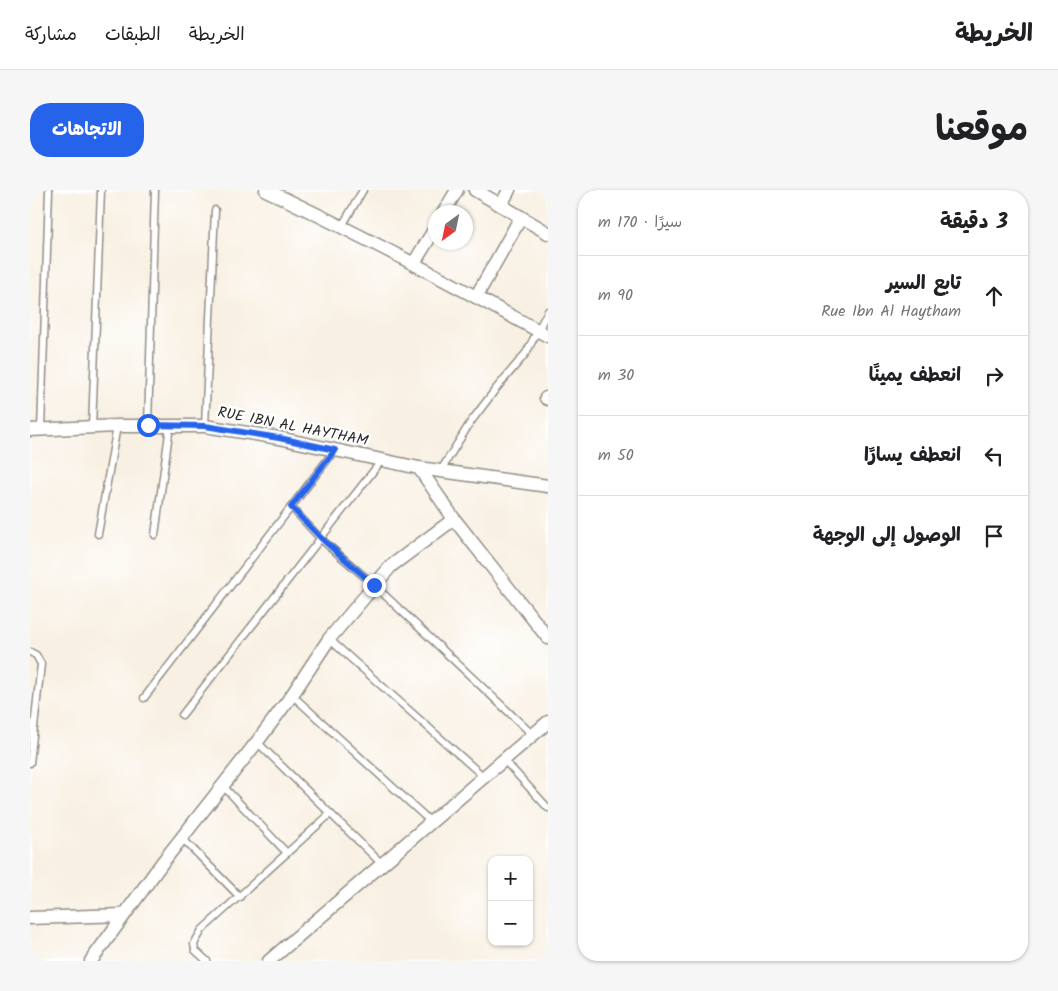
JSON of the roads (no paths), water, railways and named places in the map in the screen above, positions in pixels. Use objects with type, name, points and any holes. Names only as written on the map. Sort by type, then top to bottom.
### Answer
[{"type":"street","points":[[266,190],[414,263],[543,333]]},
{"type":"street","points":[[448,205],[457,190]]},
{"type":"street","points":[[475,190],[548,233]]},
{"type":"street","points":[[501,205],[509,190]]},
{"type":"street","points":[[476,297],[522,218]]},
{"type":"street","points":[[414,263],[428,240]]},
{"type":"street","name":"RUE IBN AL HAYTHAM","points":[[36,430],[148,425],[205,426],[279,438],[419,468],[548,486]]},
{"type":"street","points":[[419,468],[454,520],[548,638]]},
{"type":"street","points":[[91,961],[182,838],[292,695],[329,639],[391,566],[454,520]]},
{"type":"street","points":[[268,961],[548,722]]},
{"type":"street","points":[[30,918],[124,915]]},
{"type":"lane","points":[[36,430],[49,190]]},
{"type":"lane","points":[[92,428],[101,190]]},
{"type":"lane","points":[[148,425],[156,190]]},
{"type":"lane","points":[[342,226],[363,190]]},
{"type":"lane","points":[[205,426],[215,210]]},
{"type":"lane","points":[[441,470],[470,423],[543,333],[548,311]]},
{"type":"lane","points":[[98,534],[117,426]]},
{"type":"lane","points":[[155,535],[170,426]]},
{"type":"lane","points":[[144,698],[335,450]]},
{"type":"lane","points":[[182,715],[382,460]]},
{"type":"lane","points":[[291,507],[321,538],[374,585],[533,735]]},
{"type":"lane","points":[[329,639],[484,777]]},
{"type":"lane","points":[[30,652],[36,655],[41,664],[30,763]]},
{"type":"lane","points":[[292,695],[431,822]]},
{"type":"lane","points":[[257,742],[382,864]]},
{"type":"lane","points":[[504,760],[548,808]]},
{"type":"lane","points":[[223,786],[287,853]]},
{"type":"lane","points":[[207,961],[195,950],[196,937],[330,814]]},
{"type":"lane","points":[[182,838],[240,897]]}]
